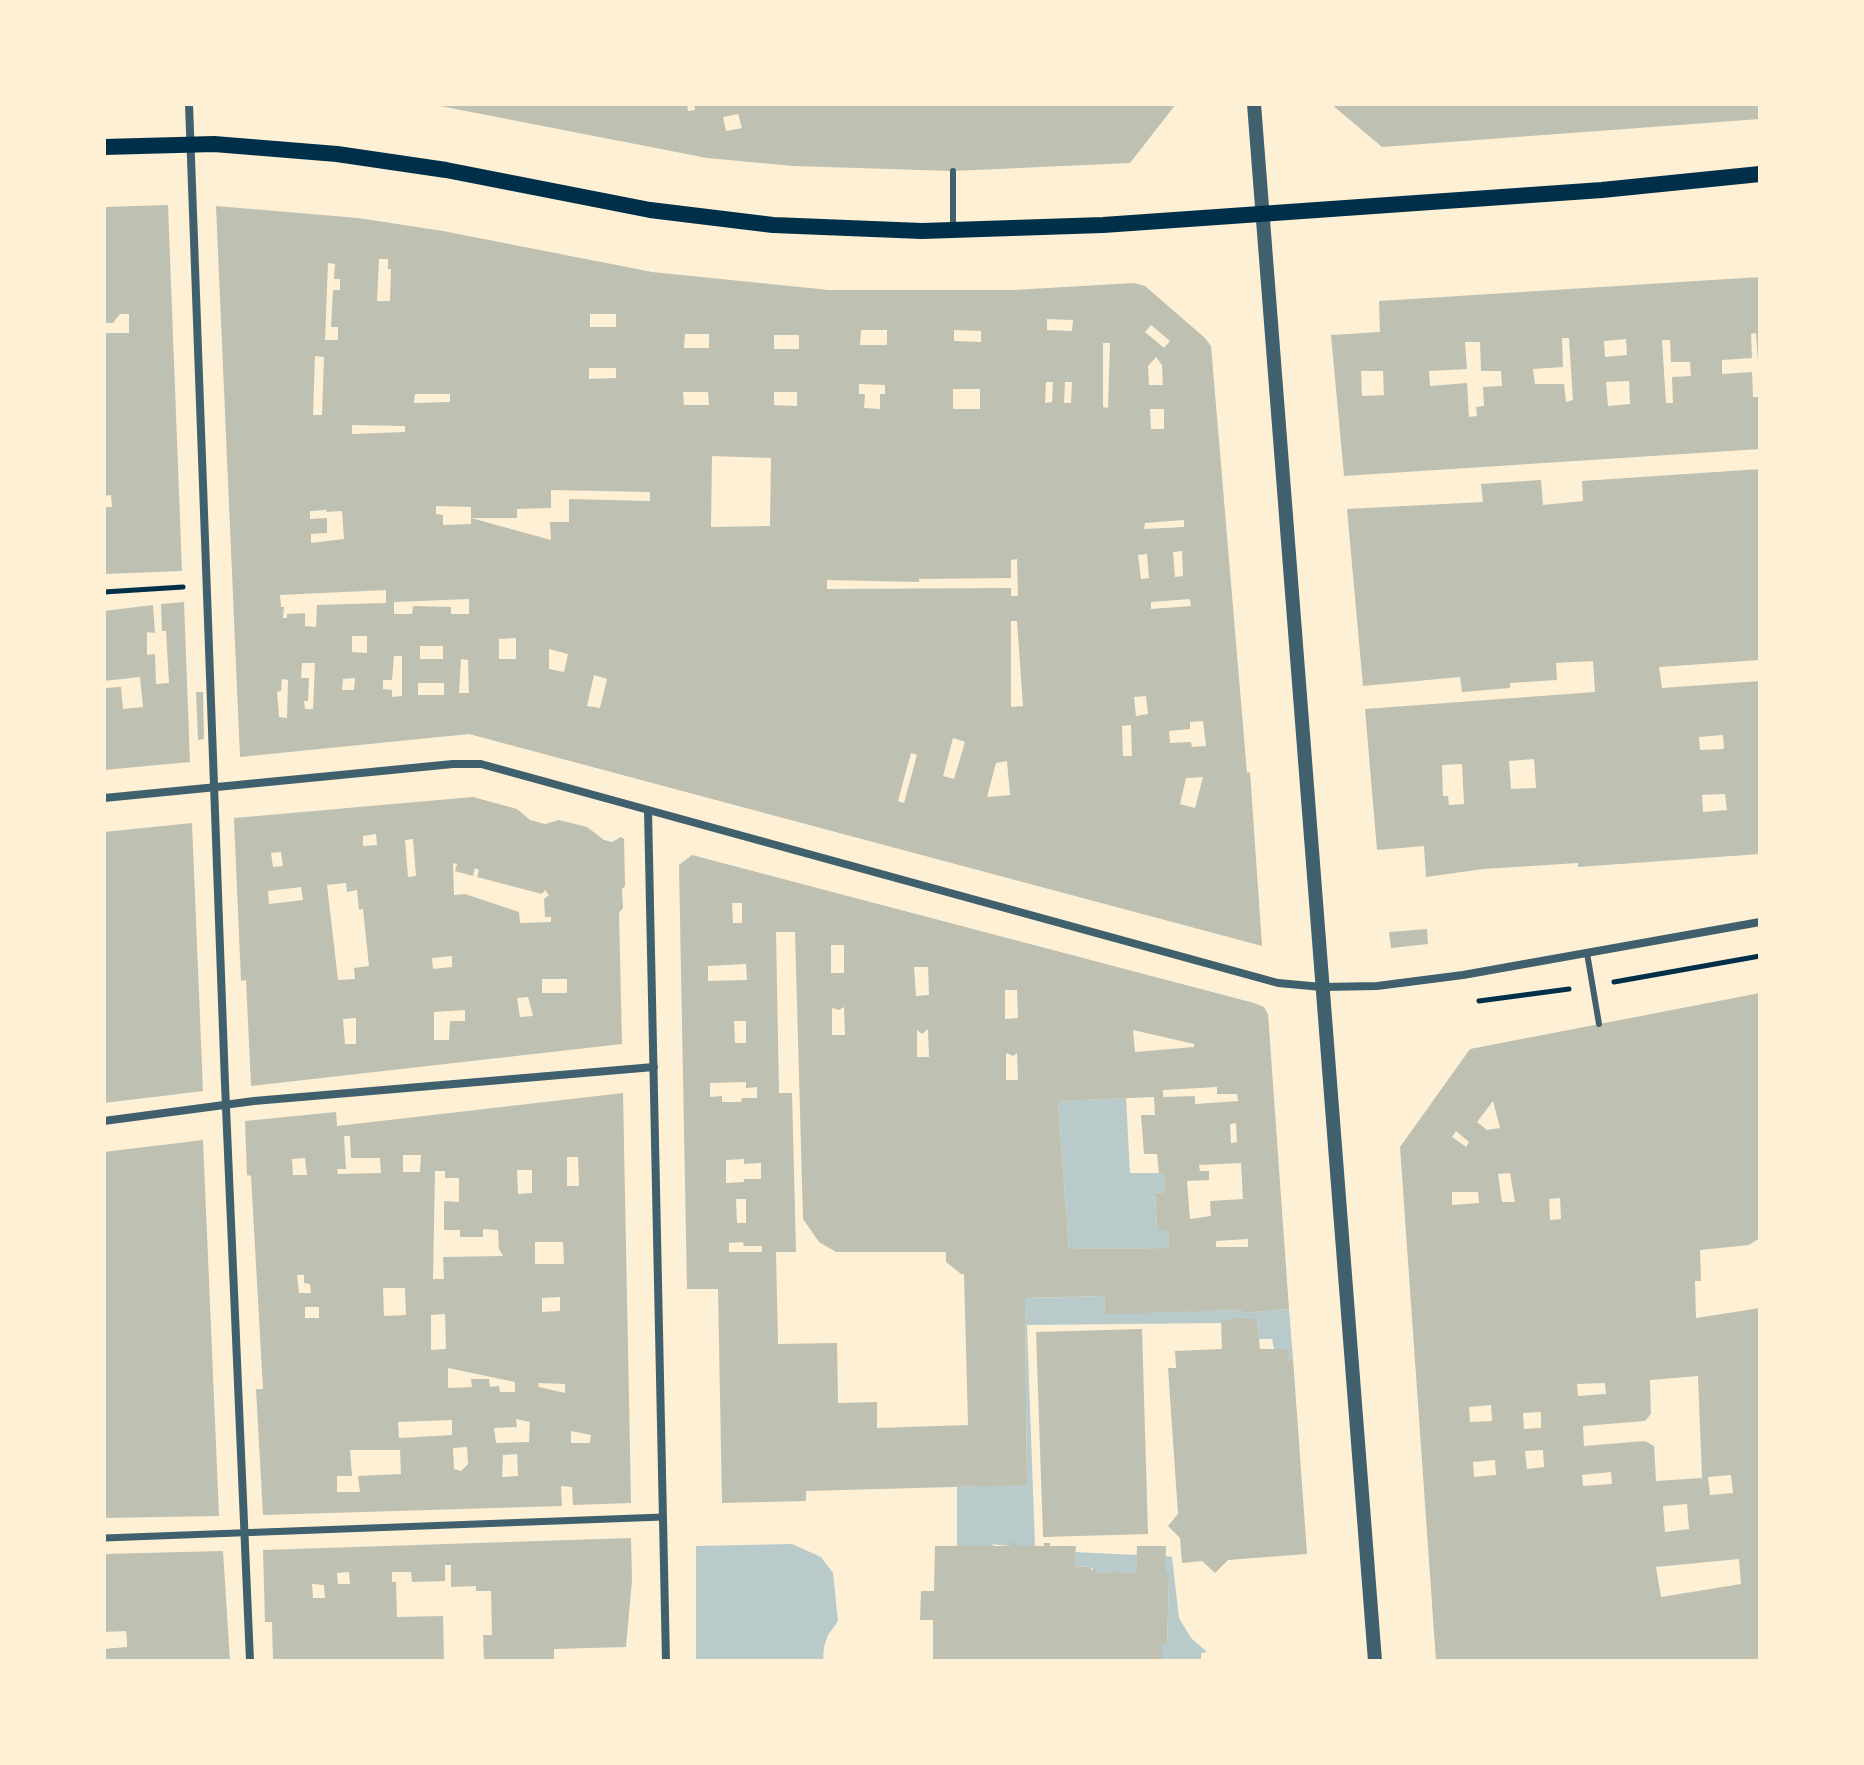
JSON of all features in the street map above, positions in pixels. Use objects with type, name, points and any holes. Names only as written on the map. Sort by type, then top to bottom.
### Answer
[{"type":"main road","points":[[104,147],[190,144],[337,154],[446,170],[650,210],[773,225],[953,231],[1103,225],[1602,190],[1760,174]]},
{"type":"street","points":[[189,104],[250,1661]]},
{"type":"street","points":[[1254,104],[1375,1661]]},
{"type":"street","points":[[104,798],[465,763],[481,764],[1278,983],[1322,987],[1406,983],[1760,922]]},
{"type":"street","points":[[648,810],[666,1661]]},
{"type":"street","points":[[104,1121],[226,1104],[654,1067]]},
{"type":"street","points":[[104,1538],[663,1517]]},
{"type":"lane","points":[[953,171],[953,231]]},
{"type":"lane","points":[[1587,953],[1599,1024]]},
{"type":"path","points":[[104,592],[189,587]]},
{"type":"shaded area","points":[[1126,1098],[1130,1173],[1164,1173],[1165,1192],[1155,1193],[1157,1230],[1168,1230],[1169,1248],[1069,1249],[1058,1101]]},
{"type":"shaded area","points":[[1104,1296],[1105,1313],[1241,1310],[1242,1313],[1289,1309],[1293,1359],[1289,1360],[1287,1349],[1274,1349],[1272,1339],[1259,1339],[1257,1319],[1222,1320],[1221,1323],[1027,1325],[1035,1546],[1010,1543],[1010,1546],[957,1546],[957,1487],[1027,1484],[1025,1298]]},
{"type":"shaded area","points":[[792,1544],[821,1557],[833,1573],[838,1621],[828,1635],[823,1661],[696,1661],[696,1546]]},
{"type":"shaded area","points":[[1074,1552],[1137,1555],[1136,1573],[1117,1573],[1117,1570],[1113,1573],[1095,1573],[1091,1567],[1074,1566]]},
{"type":"shaded area","points":[[1165,1556],[1172,1557],[1179,1618],[1191,1638],[1207,1652],[1201,1653],[1201,1661],[1162,1661],[1162,1644],[1167,1645],[1169,1575],[1165,1574]]},
{"type":"building","points":[[430,104],[687,104],[688,111],[695,110],[694,104],[1176,104],[1130,163],[953,171],[793,166],[707,158]],"holes":[[[738,114],[742,128],[726,131],[723,117]]]},
{"type":"building","points":[[1331,104],[1760,104],[1760,119],[1382,147]]},
{"type":"building","points":[[168,205],[182,571],[104,574],[104,507],[112,507],[111,495],[104,496],[104,333],[129,333],[129,314],[120,314],[113,323],[104,323],[104,207]]},
{"type":"building","points":[[216,206],[358,218],[443,231],[652,272],[829,290],[1013,290],[1134,283],[1145,286],[1211,346],[1247,773],[1250,772],[1262,946],[469,734],[240,757]],"holes":[[[379,259],[388,259],[388,269],[391,269],[390,301],[377,301]],[[328,263],[335,264],[334,279],[340,279],[340,290],[333,290],[331,327],[338,327],[338,340],[325,340]],[[590,314],[616,314],[616,327],[590,327]],[[1047,319],[1073,320],[1072,331],[1047,330]],[[1151,325],[1170,341],[1164,348],[1145,332]],[[861,330],[887,330],[887,345],[860,345]],[[954,330],[981,331],[981,342],[954,341]],[[685,334],[709,334],[709,348],[684,348]],[[774,335],[799,335],[799,349],[774,349]],[[1103,343],[1110,343],[1108,408],[1103,407]],[[315,356],[324,357],[322,415],[313,415]],[[1156,357],[1162,365],[1163,385],[1149,385],[1148,366]],[[589,368],[616,368],[616,378],[589,379]],[[1046,382],[1053,382],[1052,402],[1045,403]],[[1065,382],[1072,382],[1071,403],[1064,403]],[[859,384],[885,385],[885,394],[880,394],[880,409],[864,408],[865,394],[859,394]],[[953,389],[980,389],[980,409],[953,409]],[[683,392],[708,392],[709,405],[684,405]],[[774,392],[797,392],[797,406],[774,405]],[[415,394],[450,394],[450,402],[414,403]],[[1150,409],[1164,409],[1164,429],[1151,429]],[[352,425],[405,426],[405,432],[352,434]],[[712,456],[771,458],[770,526],[711,527]],[[551,490],[650,492],[650,501],[569,499],[569,522],[550,522],[551,540],[471,518],[517,518],[517,509],[551,508]],[[436,506],[471,507],[471,524],[443,525],[443,515],[436,514]],[[310,511],[342,511],[344,539],[311,543],[311,534],[327,533],[327,518],[310,519]],[[1184,520],[1184,527],[1144,529],[1145,523]],[[1182,551],[1183,576],[1175,577],[1173,552]],[[1147,554],[1149,578],[1141,579],[1138,555]],[[1017,559],[1018,596],[1011,596],[1011,588],[827,589],[827,580],[919,582],[919,579],[1011,578],[1011,560]],[[386,590],[386,603],[317,605],[316,627],[305,626],[305,613],[287,614],[287,618],[283,618],[284,607],[281,607],[280,595]],[[469,599],[469,614],[451,614],[451,607],[413,606],[412,614],[394,614],[394,602]],[[1190,599],[1191,606],[1151,609],[1151,602]],[[1011,621],[1017,621],[1023,706],[1011,707]],[[352,636],[367,636],[367,653],[352,652]],[[516,638],[516,659],[499,659],[499,639]],[[420,646],[443,646],[443,659],[420,659]],[[549,649],[568,654],[564,672],[549,669]],[[394,656],[402,656],[402,696],[392,697],[392,690],[383,689],[383,680],[392,680]],[[461,659],[468,660],[469,693],[459,693]],[[302,663],[315,663],[313,709],[305,709],[309,678],[301,678]],[[594,675],[607,679],[600,708],[587,706]],[[355,678],[354,690],[342,690],[343,679]],[[282,679],[288,680],[287,718],[279,717],[277,692],[281,691]],[[418,683],[444,683],[444,695],[418,695]],[[1146,696],[1148,714],[1136,716],[1134,697]],[[1203,721],[1206,746],[1192,747],[1191,742],[1170,743],[1169,731],[1190,729],[1190,722]],[[1131,725],[1132,756],[1123,756],[1122,726]],[[953,738],[965,742],[954,779],[943,776]],[[911,753],[917,755],[904,803],[898,801]],[[1007,761],[1010,795],[987,797],[996,763]],[[1203,777],[1195,808],[1180,804],[1186,778]]]},
{"type":"building","points":[[1760,277],[1760,362],[1756,333],[1751,334],[1752,358],[1722,360],[1722,374],[1752,372],[1753,397],[1760,397],[1760,449],[1344,476],[1331,335],[1380,332],[1379,301]],"holes":[[[1562,338],[1569,338],[1573,400],[1566,402],[1564,384],[1535,384],[1533,369],[1563,367]],[[1626,339],[1627,355],[1605,357],[1604,341]],[[1662,340],[1670,340],[1671,362],[1690,362],[1691,376],[1672,377],[1673,403],[1666,403]],[[1465,342],[1480,342],[1481,371],[1501,371],[1502,386],[1483,387],[1484,406],[1476,407],[1477,416],[1469,417],[1467,383],[1430,386],[1429,371],[1467,369]],[[1361,371],[1383,371],[1384,395],[1362,396]],[[1629,381],[1630,404],[1608,406],[1606,382]]]},
{"type":"building","points":[[1760,469],[1760,660],[1659,667],[1662,688],[1760,681],[1760,854],[1578,867],[1578,863],[1483,869],[1426,877],[1424,846],[1377,850],[1365,709],[1595,692],[1593,661],[1556,663],[1557,680],[1510,683],[1510,688],[1462,692],[1460,677],[1363,686],[1347,509],[1483,502],[1481,484],[1541,480],[1543,505],[1583,501],[1582,481]],"holes":[[[1723,735],[1724,749],[1700,750],[1699,737]],[[1534,759],[1536,788],[1511,789],[1509,761]],[[1462,764],[1464,804],[1449,805],[1448,796],[1443,796],[1442,765]],[[1725,794],[1727,810],[1703,812],[1702,795]]]},
{"type":"building","points":[[184,602],[190,762],[104,770],[104,688],[121,687],[123,709],[143,707],[140,677],[104,681],[104,611],[153,605],[155,633],[147,632],[147,655],[155,654],[156,684],[169,683],[161,604]]},
{"type":"building","points":[[196,692],[203,692],[204,739],[198,740]]},
{"type":"building","points":[[473,797],[517,809],[530,820],[545,824],[559,820],[587,827],[604,840],[612,842],[621,837],[624,839],[625,886],[622,889],[623,908],[619,913],[622,1044],[251,1086],[246,980],[241,981],[234,818]],"holes":[[[376,834],[377,845],[363,846],[363,836]],[[413,839],[416,876],[408,877],[405,840]],[[281,852],[283,866],[273,867],[271,853]],[[453,863],[457,864],[455,871],[473,876],[475,868],[479,870],[477,877],[542,894],[545,890],[549,895],[544,899],[545,917],[551,917],[551,922],[520,923],[519,912],[465,894],[454,895]],[[346,883],[347,892],[357,890],[359,910],[363,909],[369,966],[354,968],[355,979],[338,980],[327,885]],[[301,887],[303,900],[269,904],[268,891]],[[452,956],[452,967],[433,969],[432,958]],[[542,979],[567,979],[567,993],[542,993]],[[528,997],[533,1016],[520,1017],[517,998]],[[465,1010],[465,1021],[450,1021],[449,1040],[434,1040],[434,1012]],[[356,1018],[356,1044],[345,1044],[343,1019]]]},
{"type":"building","points":[[192,823],[203,1091],[104,1103],[104,832]]},
{"type":"building","points":[[692,855],[1264,1007],[1268,1014],[1289,1309],[1242,1313],[1241,1310],[1105,1314],[1104,1296],[1025,1298],[1027,1485],[806,1491],[806,1501],[722,1503],[718,1289],[687,1289],[679,865]],"holes":[[[732,903],[742,903],[742,923],[733,923]],[[776,932],[795,932],[803,1219],[819,1242],[836,1252],[946,1252],[946,1262],[964,1274],[968,1425],[877,1428],[877,1402],[838,1403],[837,1343],[778,1344],[776,1252],[796,1252],[792,1093],[779,1093]],[[831,945],[844,945],[844,973],[831,973]],[[746,964],[747,980],[708,981],[708,966]],[[914,967],[928,967],[929,995],[916,996]],[[1005,990],[1017,990],[1018,1018],[1005,1019]],[[844,1007],[845,1035],[832,1035],[832,1008],[839,1010]],[[734,1021],[746,1021],[746,1043],[735,1043]],[[928,1029],[929,1057],[917,1057],[917,1030],[922,1034]],[[1133,1030],[1194,1044],[1194,1047],[1135,1052]],[[1006,1053],[1013,1056],[1017,1053],[1018,1080],[1006,1080]],[[746,1082],[746,1088],[757,1087],[757,1098],[722,1102],[722,1096],[710,1097],[710,1083]],[[1217,1087],[1217,1094],[1237,1094],[1238,1101],[1195,1104],[1195,1096],[1163,1097],[1163,1090]],[[1154,1097],[1155,1115],[1141,1115],[1144,1154],[1157,1154],[1159,1173],[1164,1173],[1165,1192],[1155,1193],[1157,1230],[1168,1230],[1169,1248],[1069,1249],[1058,1101]],[[1236,1123],[1237,1142],[1231,1143],[1230,1124]],[[744,1159],[744,1164],[761,1163],[761,1179],[744,1179],[744,1182],[726,1183],[726,1160]],[[1241,1163],[1243,1199],[1210,1201],[1211,1216],[1190,1219],[1187,1181],[1209,1180],[1209,1171],[1200,1171],[1199,1165]],[[736,1199],[746,1199],[746,1223],[737,1223]],[[1248,1239],[1248,1247],[1216,1247],[1216,1241]],[[729,1243],[762,1246],[762,1252],[729,1252]]]},
{"type":"building","points":[[1427,929],[1428,944],[1391,948],[1389,932]]},
{"type":"building","points":[[1760,993],[1760,1238],[1749,1245],[1700,1250],[1701,1281],[1695,1281],[1696,1318],[1760,1308],[1760,1661],[1436,1661],[1400,1147],[1470,1049]],"holes":[[[1493,1101],[1500,1128],[1487,1130],[1477,1122]],[[1456,1131],[1469,1142],[1466,1147],[1452,1137]],[[1510,1173],[1515,1202],[1502,1202],[1498,1174]],[[1452,1192],[1478,1192],[1479,1203],[1452,1205]],[[1560,1198],[1561,1219],[1550,1220],[1549,1199]],[[1698,1376],[1702,1478],[1656,1481],[1654,1446],[1645,1441],[1584,1446],[1583,1426],[1645,1421],[1651,1414],[1650,1380]],[[1605,1383],[1606,1394],[1578,1396],[1577,1384]],[[1491,1405],[1492,1421],[1470,1422],[1469,1407]],[[1541,1412],[1541,1428],[1524,1429],[1523,1413]],[[1543,1450],[1544,1467],[1527,1469],[1525,1451]],[[1495,1460],[1496,1475],[1474,1477],[1473,1462]],[[1611,1472],[1612,1484],[1583,1486],[1582,1475]],[[1731,1475],[1733,1493],[1710,1495],[1708,1477]],[[1687,1504],[1689,1529],[1665,1532],[1663,1506]],[[1739,1559],[1741,1584],[1661,1597],[1656,1567]]]},
{"type":"building","points":[[623,1093],[631,1503],[573,1505],[572,1487],[561,1486],[562,1506],[263,1515],[256,1389],[263,1389],[245,1121],[336,1112],[337,1126]],"holes":[[[344,1136],[350,1136],[351,1158],[380,1158],[381,1173],[338,1174],[337,1169],[346,1169]],[[403,1155],[421,1155],[420,1172],[403,1172]],[[567,1157],[578,1157],[579,1186],[567,1186]],[[305,1158],[307,1175],[293,1175],[292,1159]],[[517,1170],[532,1170],[532,1193],[518,1194]],[[435,1171],[445,1171],[445,1178],[459,1178],[459,1202],[444,1201],[444,1230],[460,1230],[460,1237],[483,1237],[483,1229],[498,1230],[499,1249],[503,1256],[443,1257],[444,1279],[433,1279]],[[535,1242],[563,1242],[564,1264],[535,1264]],[[297,1275],[304,1275],[304,1283],[310,1284],[311,1293],[299,1293]],[[383,1288],[405,1288],[406,1315],[384,1316]],[[560,1297],[560,1311],[542,1312],[542,1298]],[[305,1307],[319,1307],[319,1318],[305,1318]],[[445,1314],[446,1349],[431,1350],[431,1315]],[[448,1368],[515,1382],[515,1392],[500,1392],[499,1386],[490,1387],[489,1379],[471,1379],[472,1387],[448,1388]],[[538,1383],[565,1384],[565,1393],[539,1387]],[[516,1419],[530,1422],[529,1442],[496,1443],[494,1428],[517,1427]],[[452,1420],[452,1435],[399,1438],[398,1422]],[[571,1431],[591,1435],[590,1443],[571,1443]],[[467,1447],[468,1464],[461,1471],[454,1469],[453,1448]],[[350,1450],[400,1450],[401,1474],[358,1476],[360,1492],[337,1492],[337,1476],[352,1476]],[[517,1454],[518,1476],[502,1477],[503,1455]]]},
{"type":"building","points":[[203,1140],[219,1516],[104,1518],[104,1152]]},
{"type":"building","points":[[1257,1319],[1260,1349],[1288,1349],[1289,1360],[1293,1359],[1307,1554],[1228,1560],[1215,1573],[1202,1561],[1182,1563],[1180,1538],[1168,1526],[1178,1514],[1168,1368],[1176,1368],[1175,1351],[1222,1349],[1221,1320]]},
{"type":"building","points":[[1142,1329],[1148,1534],[1043,1537],[1036,1332]]},
{"type":"building","points":[[631,1538],[632,1580],[626,1647],[554,1649],[554,1661],[484,1661],[483,1635],[492,1635],[491,1591],[476,1591],[476,1586],[451,1587],[451,1565],[445,1565],[445,1581],[412,1582],[411,1572],[392,1572],[392,1582],[396,1582],[397,1617],[443,1616],[444,1661],[273,1661],[272,1622],[265,1622],[263,1550]],"holes":[[[349,1572],[350,1584],[338,1584],[337,1573]],[[312,1584],[324,1585],[325,1598],[313,1598]]]},
{"type":"building","points":[[989,1543],[994,1546],[1016,1543],[1016,1546],[1044,1546],[1044,1543],[1050,1543],[1050,1546],[1076,1546],[1074,1566],[1091,1567],[1091,1570],[1096,1570],[1095,1573],[1113,1573],[1117,1570],[1117,1573],[1136,1573],[1137,1546],[1166,1546],[1165,1574],[1169,1574],[1167,1645],[1162,1644],[1162,1661],[933,1661],[933,1620],[920,1620],[921,1591],[934,1591],[935,1546],[989,1546]]},
{"type":"building","points":[[223,1551],[230,1661],[104,1661],[104,1649],[127,1647],[127,1639],[126,1631],[104,1632],[104,1554]]}]
